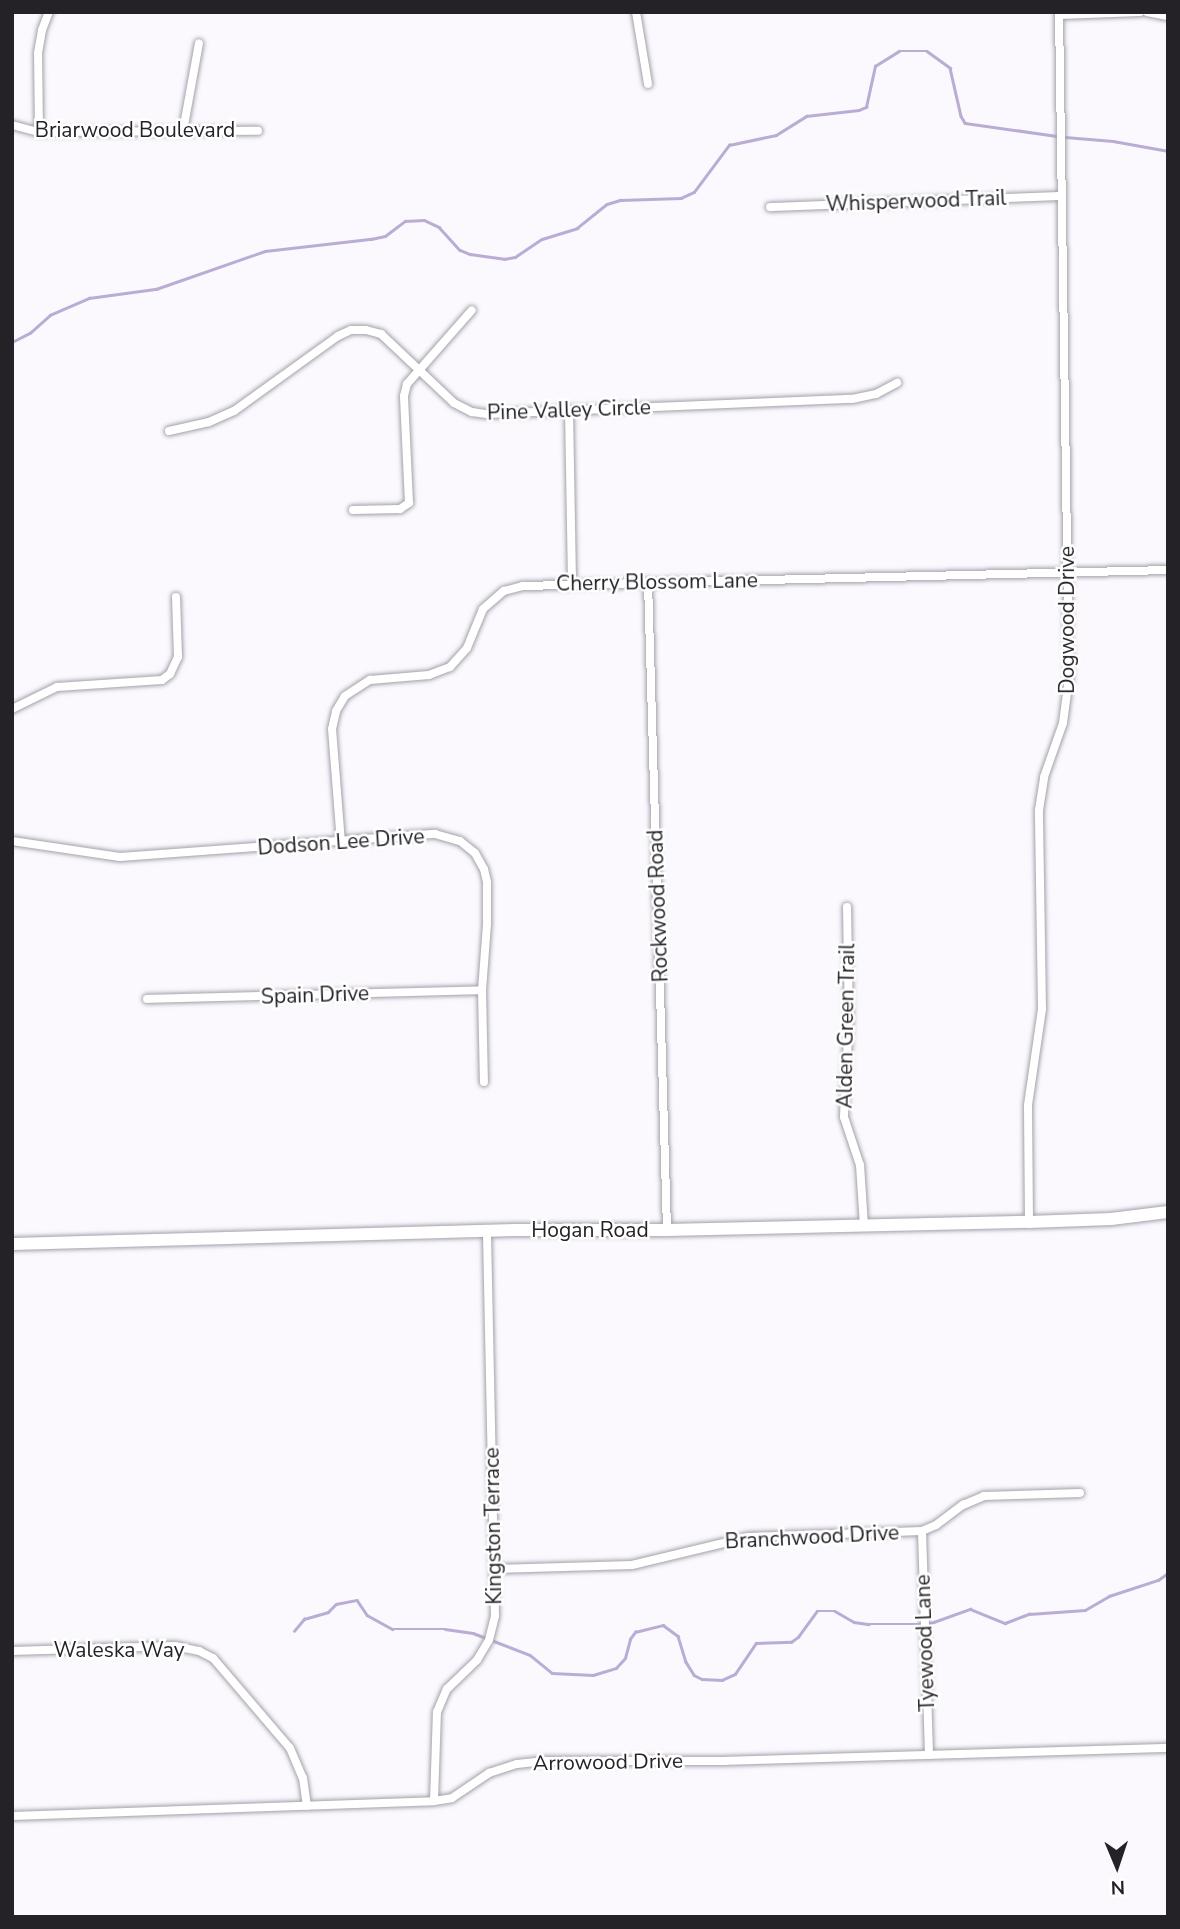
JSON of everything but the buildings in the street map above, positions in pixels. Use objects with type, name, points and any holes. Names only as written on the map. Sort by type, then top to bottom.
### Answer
[{"type":"street","points":[[39,132],[38,53],[49,12]]},
{"type":"street","points":[[636,12],[648,84]]},
{"type":"street","points":[[1059,14],[1140,12]]},
{"type":"street","points":[[1147,12],[1168,16]]},
{"type":"street","name":"Dogwood Drive","points":[[1029,1222],[1028,1105],[1042,1009],[1039,810],[1044,777],[1068,697],[1059,14]]},
{"type":"street","points":[[183,131],[199,43]]},
{"type":"street","name":"Briarwood Boulevard","points":[[12,125],[39,132],[258,131]]},
{"type":"street","name":"Whisperwood Trail","points":[[770,207],[1062,196]]},
{"type":"street","points":[[353,510],[400,509],[409,503],[404,396],[418,368],[472,310]]},
{"type":"street","name":"Pine Valley Circle","points":[[169,431],[209,422],[234,411],[338,336],[351,330],[381,334],[454,403],[472,412],[487,414],[852,399],[876,394],[897,383]]},
{"type":"street","points":[[569,410],[572,584]]},
{"type":"street","name":"Cherry Blossom Lane","points":[[341,842],[332,729],[336,711],[345,696],[370,681],[429,675],[450,667],[467,648],[484,609],[504,591],[523,586],[572,584],[1168,570]]},
{"type":"street","name":"Rockwood Road","points":[[649,582],[667,1230]]},
{"type":"street","points":[[12,709],[57,687],[162,680],[170,674],[178,657],[176,597]]},
{"type":"street","name":"Dodson Lee Drive","points":[[12,841],[120,857],[435,834],[460,841],[475,853],[484,869],[486,882],[487,925],[482,990],[484,1082]]},
{"type":"street","name":"Alden Green Trail","points":[[847,907],[849,1017],[845,1117],[860,1165],[864,1226]]},
{"type":"street","name":"Spain Drive","points":[[148,999],[482,990]]},
{"type":"street","name":"Hogan Road","points":[[12,1244],[487,1231],[1029,1222],[1111,1219],[1168,1212]]},
{"type":"street","name":"Kingston Terrace","points":[[435,1801],[437,1712],[447,1689],[477,1660],[490,1637],[495,1616],[487,1231]]},
{"type":"street","name":"Branchwood Drive","points":[[495,1569],[632,1564],[749,1537],[922,1531],[936,1525],[963,1504],[984,1496],[1080,1493]]},
{"type":"street","name":"Tyewood Lane","points":[[922,1531],[929,1755]]},
{"type":"street","name":"Waleska Way","points":[[12,1651],[175,1646],[206,1654],[225,1668],[290,1748],[303,1778],[307,1806]]},
{"type":"street","name":"Arrowood Drive","points":[[12,1816],[435,1801],[452,1798],[489,1773],[517,1764],[1168,1748]]},
{"type":"waterway","points":[[12,342],[30,333],[50,315],[89,298],[156,289],[265,251],[385,236],[405,221],[424,220],[439,227],[460,250],[470,254],[504,259],[515,257],[542,239],[577,228],[607,204],[620,200],[681,198],[694,192],[729,145],[776,135],[806,116],[866,107],[875,66],[899,51],[927,51],[950,68],[965,123],[1058,136]]},
{"type":"waterway","points":[[1065,137],[1113,141],[1168,151]]},
{"type":"waterway","points":[[928,1624],[970,1609],[1005,1623],[1029,1614],[1085,1610],[1109,1596],[1158,1580],[1168,1573]]},
{"type":"waterway","points":[[294,1631],[304,1619],[328,1612],[336,1604],[357,1600],[367,1615],[392,1629],[445,1629],[473,1633],[530,1655],[552,1673],[593,1675],[616,1668],[625,1658],[630,1639],[635,1632],[663,1625],[678,1636],[686,1662],[694,1675],[702,1679],[722,1680],[735,1674],[756,1643],[791,1642],[798,1637],[817,1611],[835,1611],[854,1622],[869,1624],[921,1624]]}]
